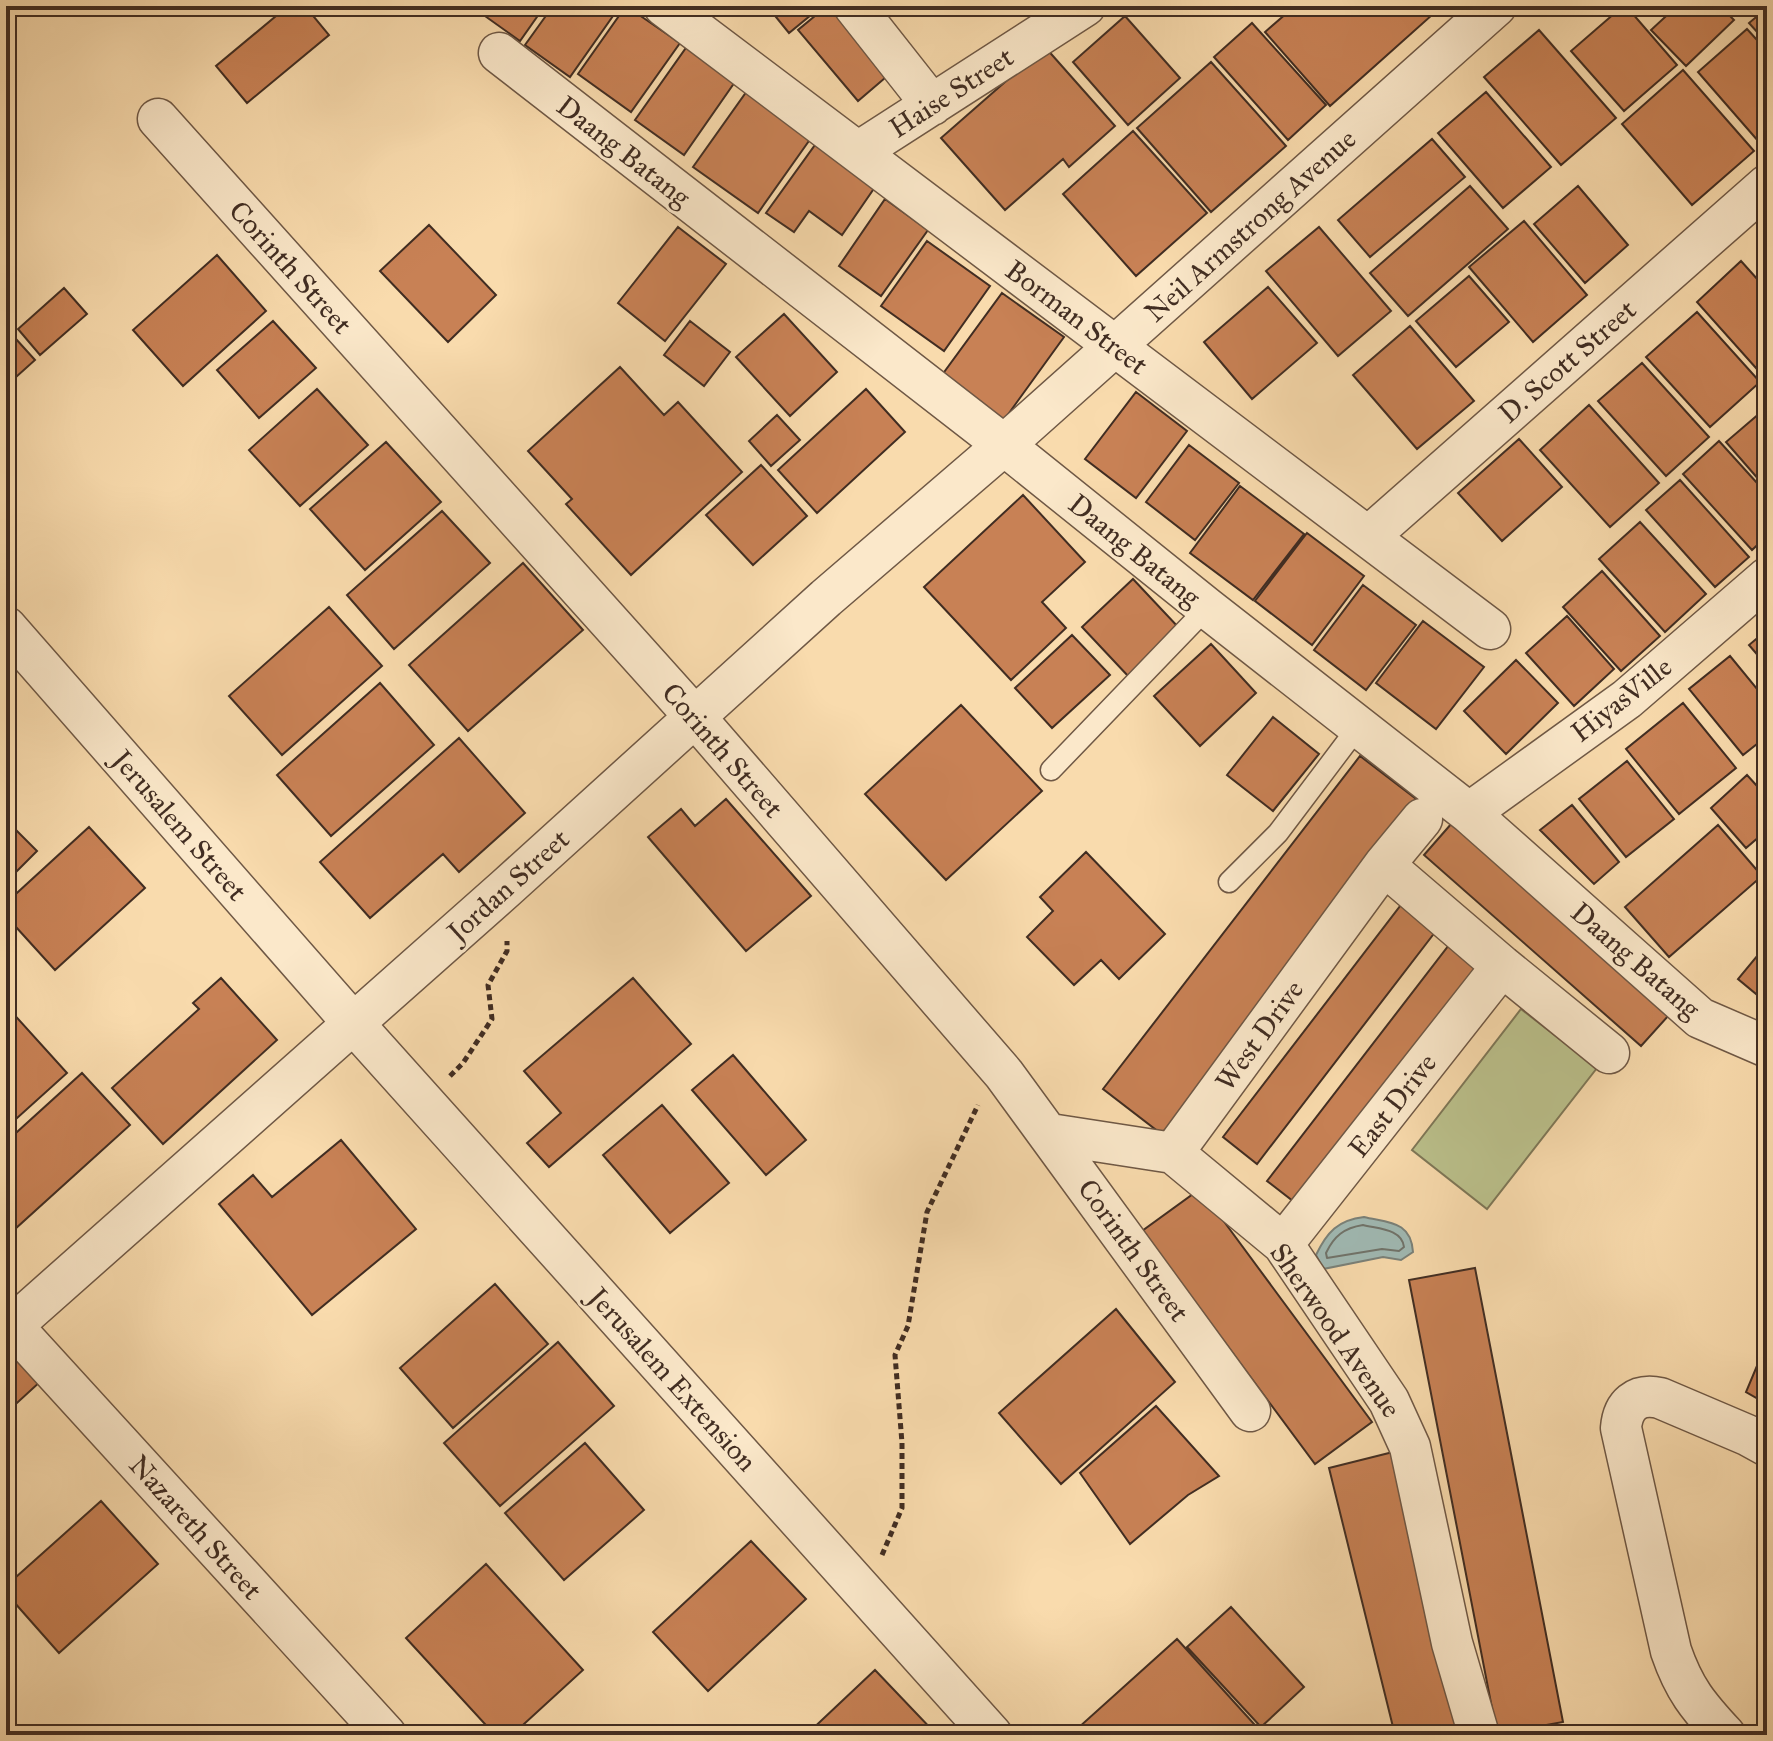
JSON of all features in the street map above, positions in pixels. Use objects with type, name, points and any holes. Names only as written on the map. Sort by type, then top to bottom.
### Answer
[{"type":"street","name":"Borman Street","points":[[664,6],[1490,629]]},
{"type":"street","points":[[854,6],[932,105]]},
{"type":"street","name":"Haise Street","points":[[858,152],[1085,6]]},
{"type":"street","name":"Neil Armstrong Avenue","points":[[1004,445],[1496,6]]},
{"type":"street","name":"Daang Batang","points":[[499,53],[1004,445],[1469,813],[1700,1018],[1767,1047]]},
{"type":"street","name":"Corinth Street","points":[[158,119],[695,717],[1004,1074],[1250,1411]]},
{"type":"street","name":"D. Scott Street","points":[[1368,537],[1767,185]]},
{"type":"street","name":"Jordan Street","points":[[9,1323],[506,888],[826,598],[1004,445]]},
{"type":"street","name":"HiyasVille","points":[[1469,813],[1627,699],[1767,578]]},
{"type":"street","name":"Jerusalem Street","points":[[6,627],[353,1023]]},
{"type":"street","name":"West Drive","points":[[1173,1153],[1384,865],[1422,819]]},
{"type":"street","points":[[1384,865],[1609,1053]]},
{"type":"street","name":"East Drive","points":[[1283,1244],[1502,966]]},
{"type":"street","name":"Jerusalem Extension","points":[[353,1023],[992,1735]]},
{"type":"street","points":[[1050,1134],[1173,1153]]},
{"type":"street","name":"Sherwood Avenue","points":[[1173,1153],[1283,1244],[1402,1424],[1410,1447],[1452,1643],[1479,1735]]},
{"type":"street","name":"Nazareth Street","points":[[9,1323],[386,1735]]},
{"type":"street","points":[[1725,1735],[1698,1706],[1681,1681],[1671,1651],[1621,1428],[1622,1415],[1628,1404],[1638,1399],[1648,1396],[1660,1398],[1767,1446]]},
{"type":"lane","points":[[1051,770],[1207,608]]},
{"type":"lane","points":[[1229,882],[1278,833],[1358,727]]},
{"type":"path","points":[[424,1101],[463,1063],[492,1019],[488,985],[507,951],[506,888]]},
{"type":"path","points":[[857,1585],[885,1551],[902,1508],[902,1443],[895,1355],[908,1326],[927,1212],[975,1108],[1004,1074]]},
{"type":"green space","points":[[1521,1009],[1597,1068],[1487,1209],[1412,1150]]},
{"type":"water","points":[[1364,1217],[1403,1229],[1408,1234],[1413,1252],[1401,1260],[1383,1257],[1323,1269],[1316,1255],[1324,1240],[1340,1224]]},
{"type":"building","points":[[288,6],[305,6],[329,35],[247,103],[216,66]]},
{"type":"building","points":[[471,6],[527,6],[539,14],[520,41]]},
{"type":"building","points":[[553,6],[620,6],[570,77],[525,45]]},
{"type":"building","points":[[626,6],[680,43],[631,112],[578,74]]},
{"type":"building","points":[[767,6],[822,6],[789,33]]},
{"type":"building","points":[[827,6],[849,6],[899,66],[858,101],[798,30]]},
{"type":"building","points":[[1295,6],[1424,6],[1432,15],[1330,106],[1265,32]]},
{"type":"building","points":[[1426,6],[1444,6],[1434,15]]},
{"type":"building","points":[[1623,6],[1677,65],[1624,111],[1571,51]]},
{"type":"building","points":[[1677,6],[1720,6],[1734,20],[1686,66],[1651,30]]},
{"type":"building","points":[[1735,6],[1752,6],[1742,14]]},
{"type":"building","points":[[1767,8],[1767,43],[1749,23]]},
{"type":"building","points":[[1125,16],[1180,78],[1128,125],[1073,62]]},
{"type":"building","points":[[1252,23],[1326,105],[1288,140],[1214,57]]},
{"type":"building","points":[[1747,29],[1767,51],[1767,135],[1759,142],[1698,72]]},
{"type":"building","points":[[1539,30],[1616,118],[1561,165],[1484,77]]},
{"type":"building","points":[[688,45],[737,79],[684,155],[635,120]]},
{"type":"building","points":[[1045,47],[1115,126],[1069,167],[1063,159],[1005,210],[941,138]]},
{"type":"building","points":[[1211,62],[1286,146],[1211,212],[1137,128]]},
{"type":"building","points":[[1683,70],[1754,151],[1692,205],[1622,124]]},
{"type":"building","points":[[747,91],[811,138],[758,213],[693,167]]},
{"type":"building","points":[[1486,92],[1551,167],[1503,208],[1438,133]]},
{"type":"building","points":[[1133,131],[1207,213],[1136,276],[1063,194]]},
{"type":"building","points":[[1432,139],[1465,177],[1370,257],[1338,220]]},
{"type":"building","points":[[815,145],[875,187],[842,235],[809,211],[794,232],[766,213]]},
{"type":"building","points":[[1470,186],[1508,229],[1408,316],[1370,273]]},
{"type":"building","points":[[1578,186],[1628,245],[1585,283],[1534,224]]},
{"type":"building","points":[[885,199],[928,230],[881,296],[839,266]]},
{"type":"building","points":[[1524,221],[1587,295],[1533,342],[1469,267]]},
{"type":"building","points":[[429,225],[496,295],[448,342],[380,271]]},
{"type":"building","points":[[678,227],[726,264],[665,341],[618,303]]},
{"type":"building","points":[[1319,227],[1391,311],[1338,356],[1266,271]]},
{"type":"building","points":[[927,241],[990,286],[944,351],[881,306]]},
{"type":"building","points":[[217,255],[266,311],[183,386],[133,330]]},
{"type":"building","points":[[1741,261],[1767,290],[1767,358],[1756,368],[1697,302]]},
{"type":"building","points":[[1469,276],[1509,322],[1456,367],[1416,321]]},
{"type":"building","points":[[1268,287],[1317,343],[1252,399],[1204,342]]},
{"type":"building","points":[[64,288],[87,314],[40,355],[18,329]]},
{"type":"building","points":[[1002,293],[1064,337],[1004,420],[942,375]]},
{"type":"building","points":[[1697,312],[1760,382],[1710,427],[1646,357]]},
{"type":"building","points":[[784,314],[837,372],[790,416],[736,357]]},
{"type":"building","points":[[273,321],[316,368],[259,418],[217,370]]},
{"type":"building","points":[[690,321],[730,352],[704,386],[664,355]]},
{"type":"building","points":[[1410,326],[1474,401],[1417,449],[1353,375]]},
{"type":"building","points":[[6,328],[35,360],[6,386]]},
{"type":"building","points":[[1642,363],[1709,437],[1666,476],[1598,401]]},
{"type":"building","points":[[620,367],[664,415],[678,402],[742,472],[631,575],[566,504],[572,499],[528,451]]},
{"type":"building","points":[[317,389],[368,445],[300,506],[249,450]]},
{"type":"building","points":[[866,389],[905,432],[817,513],[778,470]]},
{"type":"building","points":[[1136,392],[1187,431],[1136,498],[1085,459]]},
{"type":"building","points":[[1589,405],[1659,483],[1610,527],[1540,450]]},
{"type":"building","points":[[1767,407],[1767,489],[1726,442]]},
{"type":"building","points":[[777,415],[800,440],[771,466],[749,441]]},
{"type":"building","points":[[1519,439],[1562,487],[1502,541],[1458,493]]},
{"type":"building","points":[[1719,441],[1767,494],[1767,536],[1752,550],[1683,474]]},
{"type":"building","points":[[386,442],[441,502],[365,570],[310,509]]},
{"type":"building","points":[[1189,445],[1239,483],[1195,540],[1146,502]]},
{"type":"building","points":[[761,465],[807,516],[753,565],[706,515]]},
{"type":"building","points":[[1680,480],[1749,557],[1715,587],[1646,510]]},
{"type":"building","points":[[1240,486],[1304,534],[1253,600],[1190,553]]},
{"type":"building","points":[[1023,495],[1085,562],[1042,602],[1066,628],[1011,680],[924,587]]},
{"type":"building","points":[[442,511],[490,563],[394,649],[347,595]]},
{"type":"building","points":[[1640,522],[1706,594],[1665,632],[1599,559]]},
{"type":"building","points":[[1307,533],[1364,576],[1312,645],[1255,601]]},
{"type":"building","points":[[523,563],[583,630],[468,731],[409,665]]},
{"type":"building","points":[[1602,571],[1660,636],[1621,671],[1563,607]]},
{"type":"building","points":[[1133,579],[1180,629],[1129,677],[1082,627]]},
{"type":"building","points":[[1363,585],[1416,625],[1366,690],[1314,650]]},
{"type":"building","points":[[329,607],[382,666],[282,755],[229,696]]},
{"type":"building","points":[[1567,616],[1614,669],[1574,706],[1526,653]]},
{"type":"building","points":[[1423,621],[1484,667],[1436,729],[1376,683]]},
{"type":"building","points":[[1767,630],[1767,666],[1749,645]]},
{"type":"building","points":[[1072,635],[1110,675],[1052,728],[1015,688]]},
{"type":"building","points":[[1211,644],[1256,693],[1200,746],[1154,696]]},
{"type":"building","points":[[1730,656],[1767,701],[1767,736],[1743,755],[1689,689]]},
{"type":"building","points":[[1516,660],[1558,703],[1506,754],[1464,711]]},
{"type":"building","points":[[380,683],[434,745],[331,836],[277,775]]},
{"type":"building","points":[[1683,703],[1736,768],[1679,814],[1626,749]]},
{"type":"building","points":[[961,705],[1042,791],[946,880],[865,794]]},
{"type":"building","points":[[1273,717],[1319,754],[1273,811],[1227,775]]},
{"type":"building","points":[[459,738],[525,813],[459,872],[443,854],[370,918],[320,862]]},
{"type":"building","points":[[1360,756],[1424,805],[1168,1139],[1103,1089]]},
{"type":"building","points":[[1627,761],[1674,819],[1626,857],[1579,799]]},
{"type":"building","points":[[1747,775],[1767,797],[1767,830],[1746,848],[1711,808]]},
{"type":"building","points":[[726,799],[811,896],[746,951],[648,837],[681,809],[695,826]]},
{"type":"building","points":[[1572,805],[1619,862],[1594,884],[1540,830]]},
{"type":"building","points":[[6,820],[37,851],[6,882]]},
{"type":"building","points":[[1452,823],[1669,1015],[1641,1046],[1424,855]]},
{"type":"building","points":[[1718,825],[1762,876],[1669,957],[1625,907]]},
{"type":"building","points":[[89,827],[145,888],[55,970],[6,916],[6,903]]},
{"type":"building","points":[[1086,852],[1165,934],[1119,979],[1101,960],[1074,985],[1027,937],[1053,911],[1040,897]]},
{"type":"building","points":[[1404,901],[1439,927],[1257,1164],[1223,1137]]},
{"type":"building","points":[[1767,944],[1767,1003],[1738,979]]},
{"type":"building","points":[[1449,945],[1483,972],[1302,1208],[1267,1181]]},
{"type":"building","points":[[221,978],[277,1040],[163,1144],[112,1088],[199,1009],[193,1003]]},
{"type":"building","points":[[633,978],[691,1044],[549,1167],[527,1143],[561,1113],[524,1071]]},
{"type":"building","points":[[10,1010],[67,1073],[6,1128],[6,1013]]},
{"type":"building","points":[[733,1055],[806,1140],[766,1175],[692,1090]]},
{"type":"building","points":[[82,1073],[130,1125],[15,1229],[6,1220],[6,1142]]},
{"type":"building","points":[[662,1105],[729,1183],[670,1233],[603,1155]]},
{"type":"building","points":[[341,1140],[416,1229],[312,1315],[219,1204],[253,1175],[272,1197]]},
{"type":"building","points":[[1200,1189],[1372,1422],[1315,1464],[1142,1231]]},
{"type":"building","points":[[1475,1268],[1563,1722],[1497,1734],[1409,1280]]},
{"type":"building","points":[[495,1284],[548,1344],[453,1428],[400,1368]]},
{"type":"building","points":[[1116,1309],[1175,1382],[1061,1484],[999,1413]]},
{"type":"building","points":[[6,1341],[42,1380],[6,1413]]},
{"type":"building","points":[[558,1342],[614,1406],[500,1506],[444,1443]]},
{"type":"building","points":[[1767,1342],[1767,1404],[1746,1392]]},
{"type":"building","points":[[1156,1406],[1219,1476],[1188,1495],[1130,1544],[1080,1473]]},
{"type":"building","points":[[585,1443],[644,1510],[564,1580],[505,1513]]},
{"type":"building","points":[[1393,1452],[1463,1735],[1395,1735],[1329,1468]]},
{"type":"building","points":[[101,1501],[158,1564],[59,1653],[6,1593],[6,1586]]},
{"type":"building","points":[[751,1541],[806,1599],[708,1691],[653,1632]]},
{"type":"building","points":[[486,1564],[583,1670],[512,1735],[495,1735],[406,1638]]},
{"type":"building","points":[[1231,1607],[1304,1687],[1261,1727],[1187,1647]]},
{"type":"building","points":[[1177,1639],[1264,1735],[1084,1735],[1078,1728]]},
{"type":"building","points":[[875,1670],[937,1735],[806,1735]]}]
